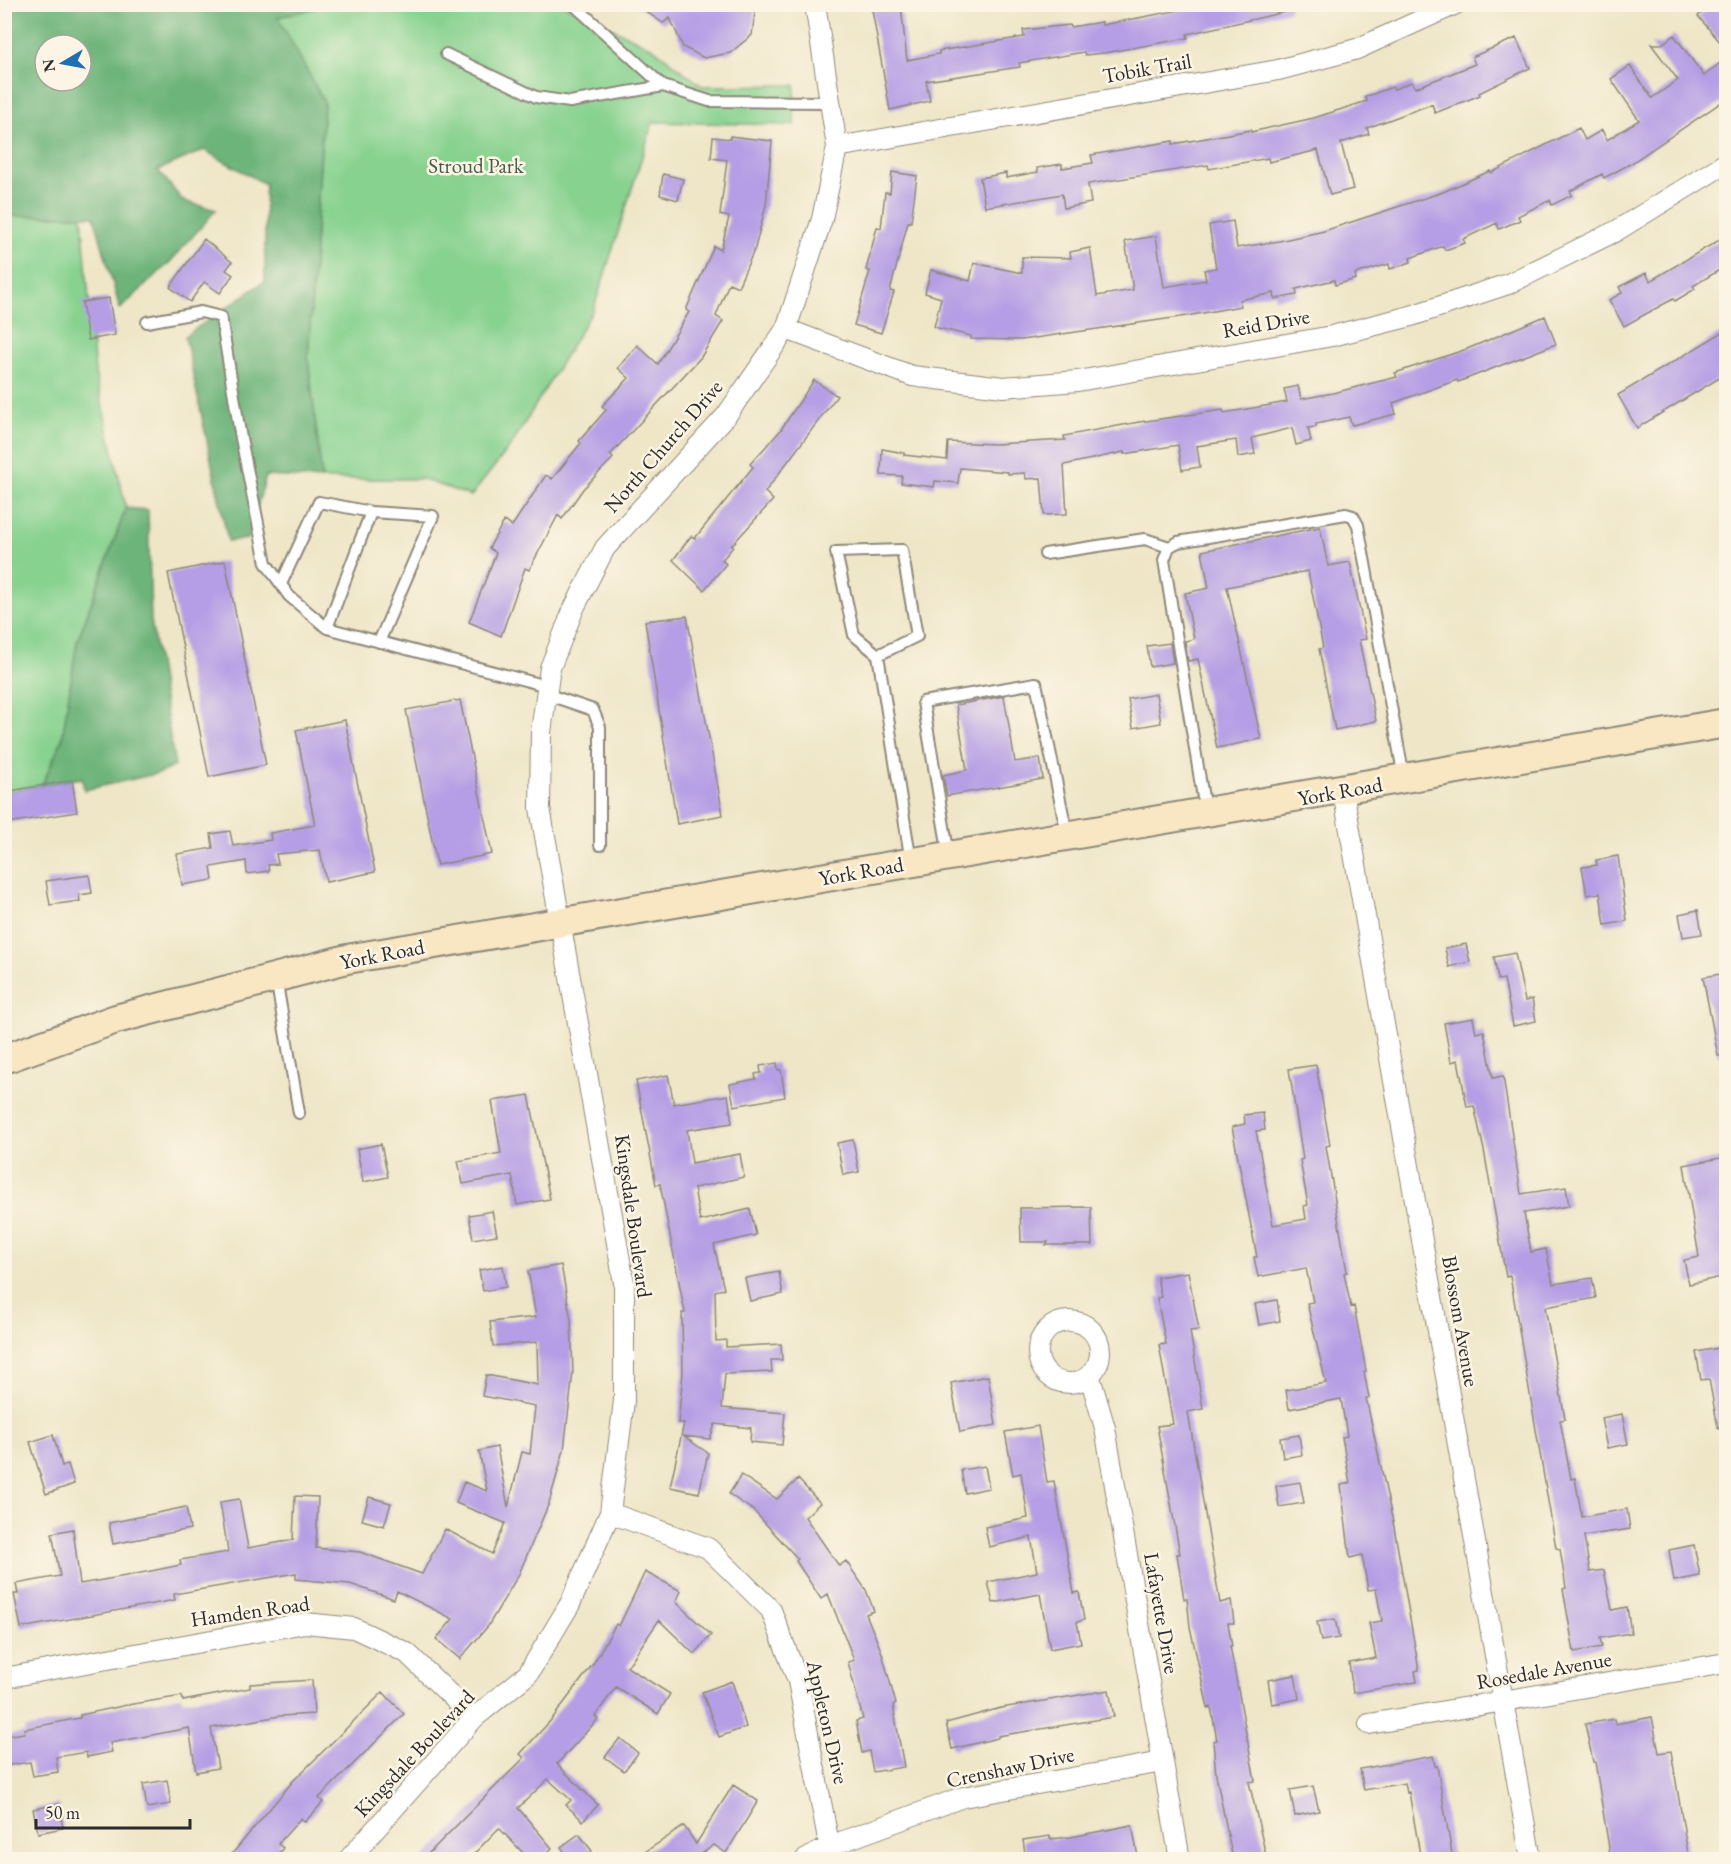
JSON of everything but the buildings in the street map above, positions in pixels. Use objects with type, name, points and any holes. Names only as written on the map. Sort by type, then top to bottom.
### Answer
[{"type":"main road","name":"York Road","points":[[4,1059],[116,1019],[347,959],[560,921],[1343,791],[1726,723]]},
{"type":"street","name":"North Church Drive","points":[[560,921],[540,808],[541,732],[550,668],[574,608],[605,548],[726,416],[786,329],[822,219],[837,147],[815,4]]},
{"type":"street","name":"Tobik Trail","points":[[837,147],[1278,70],[1357,49],[1456,4]]},
{"type":"street","name":"Reid Drive","points":[[786,329],[912,376],[1004,387],[1078,381],[1320,338],[1411,316],[1508,284],[1616,231],[1726,163]]},
{"type":"street","name":"Blossom Avenue","points":[[1343,791],[1531,1860]]},
{"type":"street","name":"Kingsdale Boulevard","points":[[348,1860],[474,1718],[528,1674],[570,1604],[610,1513],[624,1401],[624,1284],[560,921]]},
{"type":"street","name":"Lafayette Drive","points":[[1090,1377],[1105,1428],[1180,1860]]},
{"type":"street","name":"Appleton Drive","points":[[610,1513],[708,1548],[771,1610],[798,1681],[831,1853]]},
{"type":"street","name":"Hamden Road","points":[[4,1678],[305,1623],[354,1628],[407,1653],[474,1718]]},
{"type":"street","name":"Rosedale Avenue","points":[[1369,1724],[1726,1663]]},
{"type":"street","name":"Crenshaw Drive","points":[[805,1860],[831,1853],[963,1797],[1163,1762]]},
{"type":"lane","points":[[573,4],[663,86],[709,101],[830,102]]},
{"type":"lane","points":[[446,54],[536,97],[570,102],[663,86]]},
{"type":"lane","points":[[147,322],[201,312],[221,317],[240,433],[266,562],[289,596],[327,628],[547,690],[593,710],[600,727],[600,845]]},
{"type":"lane","points":[[281,584],[319,502],[371,512],[433,516],[379,642]]},
{"type":"lane","points":[[327,628],[371,512]]},
{"type":"lane","points":[[1206,813],[1164,560],[1169,547],[1178,542],[1346,514],[1353,516],[1358,525],[1404,780]]},
{"type":"lane","points":[[1045,554],[1145,539],[1169,547]]},
{"type":"lane","points":[[878,655],[917,636],[902,550],[836,552],[854,635],[878,655],[911,862]]},
{"type":"lane","points":[[949,856],[923,702],[1036,683],[1054,758],[1068,837]]},
{"type":"lane","points":[[276,978],[298,1113]]},
{"type":"green space","name":"Stroud Park","points":[[328,4],[564,5],[653,48],[702,86],[795,85],[794,125],[653,122],[594,308],[512,444],[471,496],[422,479],[322,479],[308,358],[324,102],[277,17]]},
{"type":"green space","points":[[5,5],[328,5],[278,17],[324,102],[308,358],[322,479],[266,476],[248,539],[228,541],[185,336],[265,281],[265,184],[204,150],[158,170],[183,201],[216,210],[170,262],[120,309],[94,216],[5,216]]},
{"type":"green space","points":[[5,216],[82,216],[95,373],[126,508],[77,642],[62,740],[42,785],[5,792]]},
{"type":"green space","points":[[126,508],[148,510],[151,620],[175,766],[160,773],[84,790],[82,778],[42,785],[62,740],[77,642]]}]
